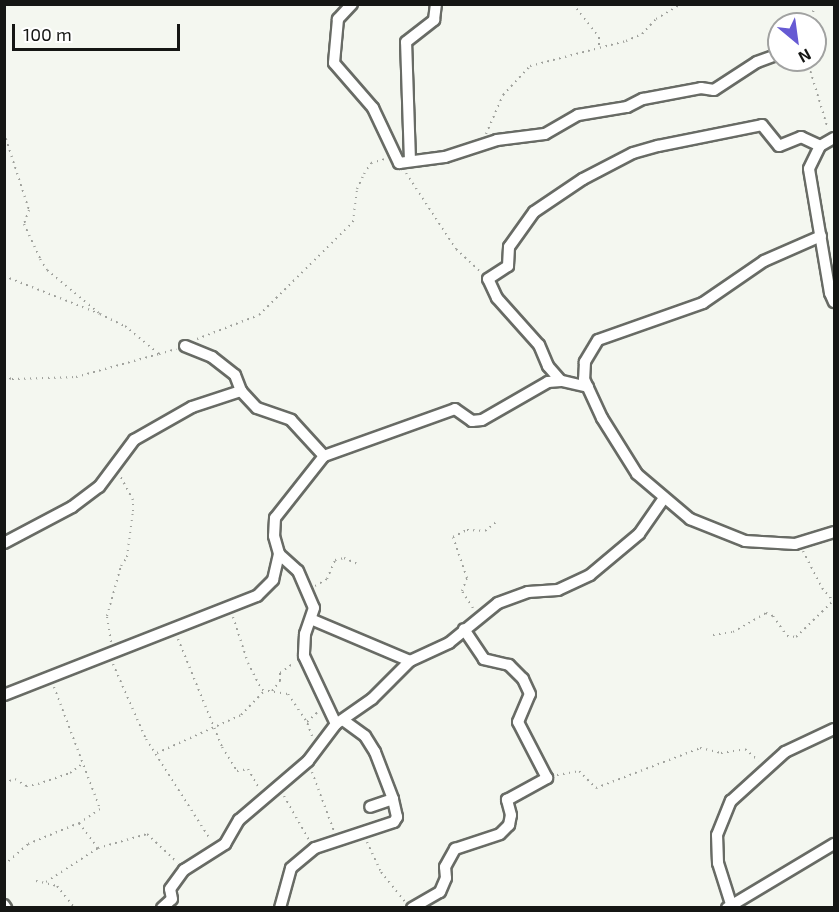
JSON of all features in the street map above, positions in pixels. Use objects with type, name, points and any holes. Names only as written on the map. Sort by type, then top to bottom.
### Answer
[{"type":"street","points":[[352,4],[338,19],[333,63],[373,108],[404,162]]},
{"type":"street","points":[[404,162],[406,42],[434,20],[436,4]]},
{"type":"street","points":[[404,162],[445,157],[487,144],[545,134],[578,115],[627,106],[643,99],[701,88],[714,90],[767,59]]},
{"type":"street","points":[[561,381],[527,328],[497,298],[488,279],[508,266],[510,247],[534,212],[633,153],[762,124],[779,146],[801,137],[820,146]]},
{"type":"street","points":[[833,138],[820,146],[809,169],[834,302]]},
{"type":"street","points":[[821,236],[764,261],[703,303],[598,340],[585,362],[588,387],[637,474],[690,519],[745,541],[795,544],[834,532]]},
{"type":"street","points":[[185,346],[212,357],[236,375],[241,392],[257,408],[291,420],[324,456]]},
{"type":"street","points":[[4,695],[257,596],[273,580],[279,554],[275,518],[324,456],[455,409],[471,421],[482,420],[538,387],[561,381],[588,387]]},
{"type":"street","points":[[4,543],[72,507],[116,468],[134,440],[192,407],[241,392]]},
{"type":"street","points":[[162,908],[172,899],[170,889],[184,870],[217,849],[232,835],[239,820],[308,761],[340,722],[372,699],[410,661],[449,643],[498,603],[528,592],[558,590],[590,574],[639,534],[664,498]]},
{"type":"street","points":[[279,554],[298,571],[314,608],[313,620],[305,634],[305,658],[328,710],[340,722],[365,736],[375,752],[393,799],[397,817],[394,822],[336,840],[311,852],[291,868],[280,908]]},
{"type":"street","points":[[313,620],[410,661]]},
{"type":"street","points":[[410,908],[440,892],[446,878],[445,867],[455,849],[500,834],[509,825],[511,815],[507,800],[547,778],[518,722],[531,694],[523,679],[509,665],[484,659],[464,629]]},
{"type":"street","points":[[834,729],[785,752],[731,801],[717,835],[718,863],[729,906],[834,844]]},
{"type":"street","points":[[370,807],[393,799]]},
{"type":"path","points":[[573,4],[599,38],[599,46]]},
{"type":"path","points":[[487,144],[486,134],[493,112],[517,77],[550,59],[642,34],[656,19],[681,4]]},
{"type":"path","points":[[811,72],[833,138]]},
{"type":"path","points":[[4,133],[29,210],[24,224],[40,259],[47,270],[81,295],[100,314]]},
{"type":"path","points":[[4,376],[12,379],[76,377],[185,346],[215,329],[259,315],[353,222],[357,189],[372,163],[384,159],[404,162],[456,249],[465,253],[488,279]]},
{"type":"path","points":[[4,276],[125,326],[159,354]]},
{"type":"path","points":[[116,468],[133,500],[134,511],[127,557],[121,566],[107,616],[111,638],[109,653],[156,753],[217,849]]},
{"type":"path","points":[[478,619],[462,591],[467,578],[453,537],[467,530],[485,531],[496,522]]},
{"type":"path","points":[[713,635],[733,632],[766,613],[773,616],[788,636],[796,637],[834,601],[822,588],[804,552],[795,544]]},
{"type":"path","points":[[305,587],[327,579],[335,560],[344,558],[360,565]]},
{"type":"path","points":[[229,608],[253,675],[264,691]]},
{"type":"path","points":[[173,628],[192,665],[199,698],[211,726],[237,771],[248,770],[266,798]]},
{"type":"path","points":[[272,691],[280,681],[280,673],[305,658]]},
{"type":"path","points":[[4,865],[28,844],[79,823],[100,808],[50,677]]},
{"type":"path","points":[[156,753],[211,726],[241,715],[264,691],[288,694],[307,723],[318,748]]},
{"type":"path","points":[[307,723],[310,715],[328,710]]},
{"type":"path","points":[[547,778],[575,770],[596,788],[650,770],[700,748],[721,753],[751,751],[765,771]]},
{"type":"path","points":[[308,761],[336,840]]},
{"type":"path","points":[[4,783],[15,779],[26,786],[38,784],[70,773],[82,765]]},
{"type":"path","points":[[279,787],[307,832],[311,852]]},
{"type":"path","points":[[79,823],[98,848]]},
{"type":"path","points":[[363,831],[381,872],[393,882],[410,908]]},
{"type":"path","points":[[45,882],[98,848],[147,834],[184,870]]},
{"type":"path","points":[[36,881],[57,886],[75,908]]}]
